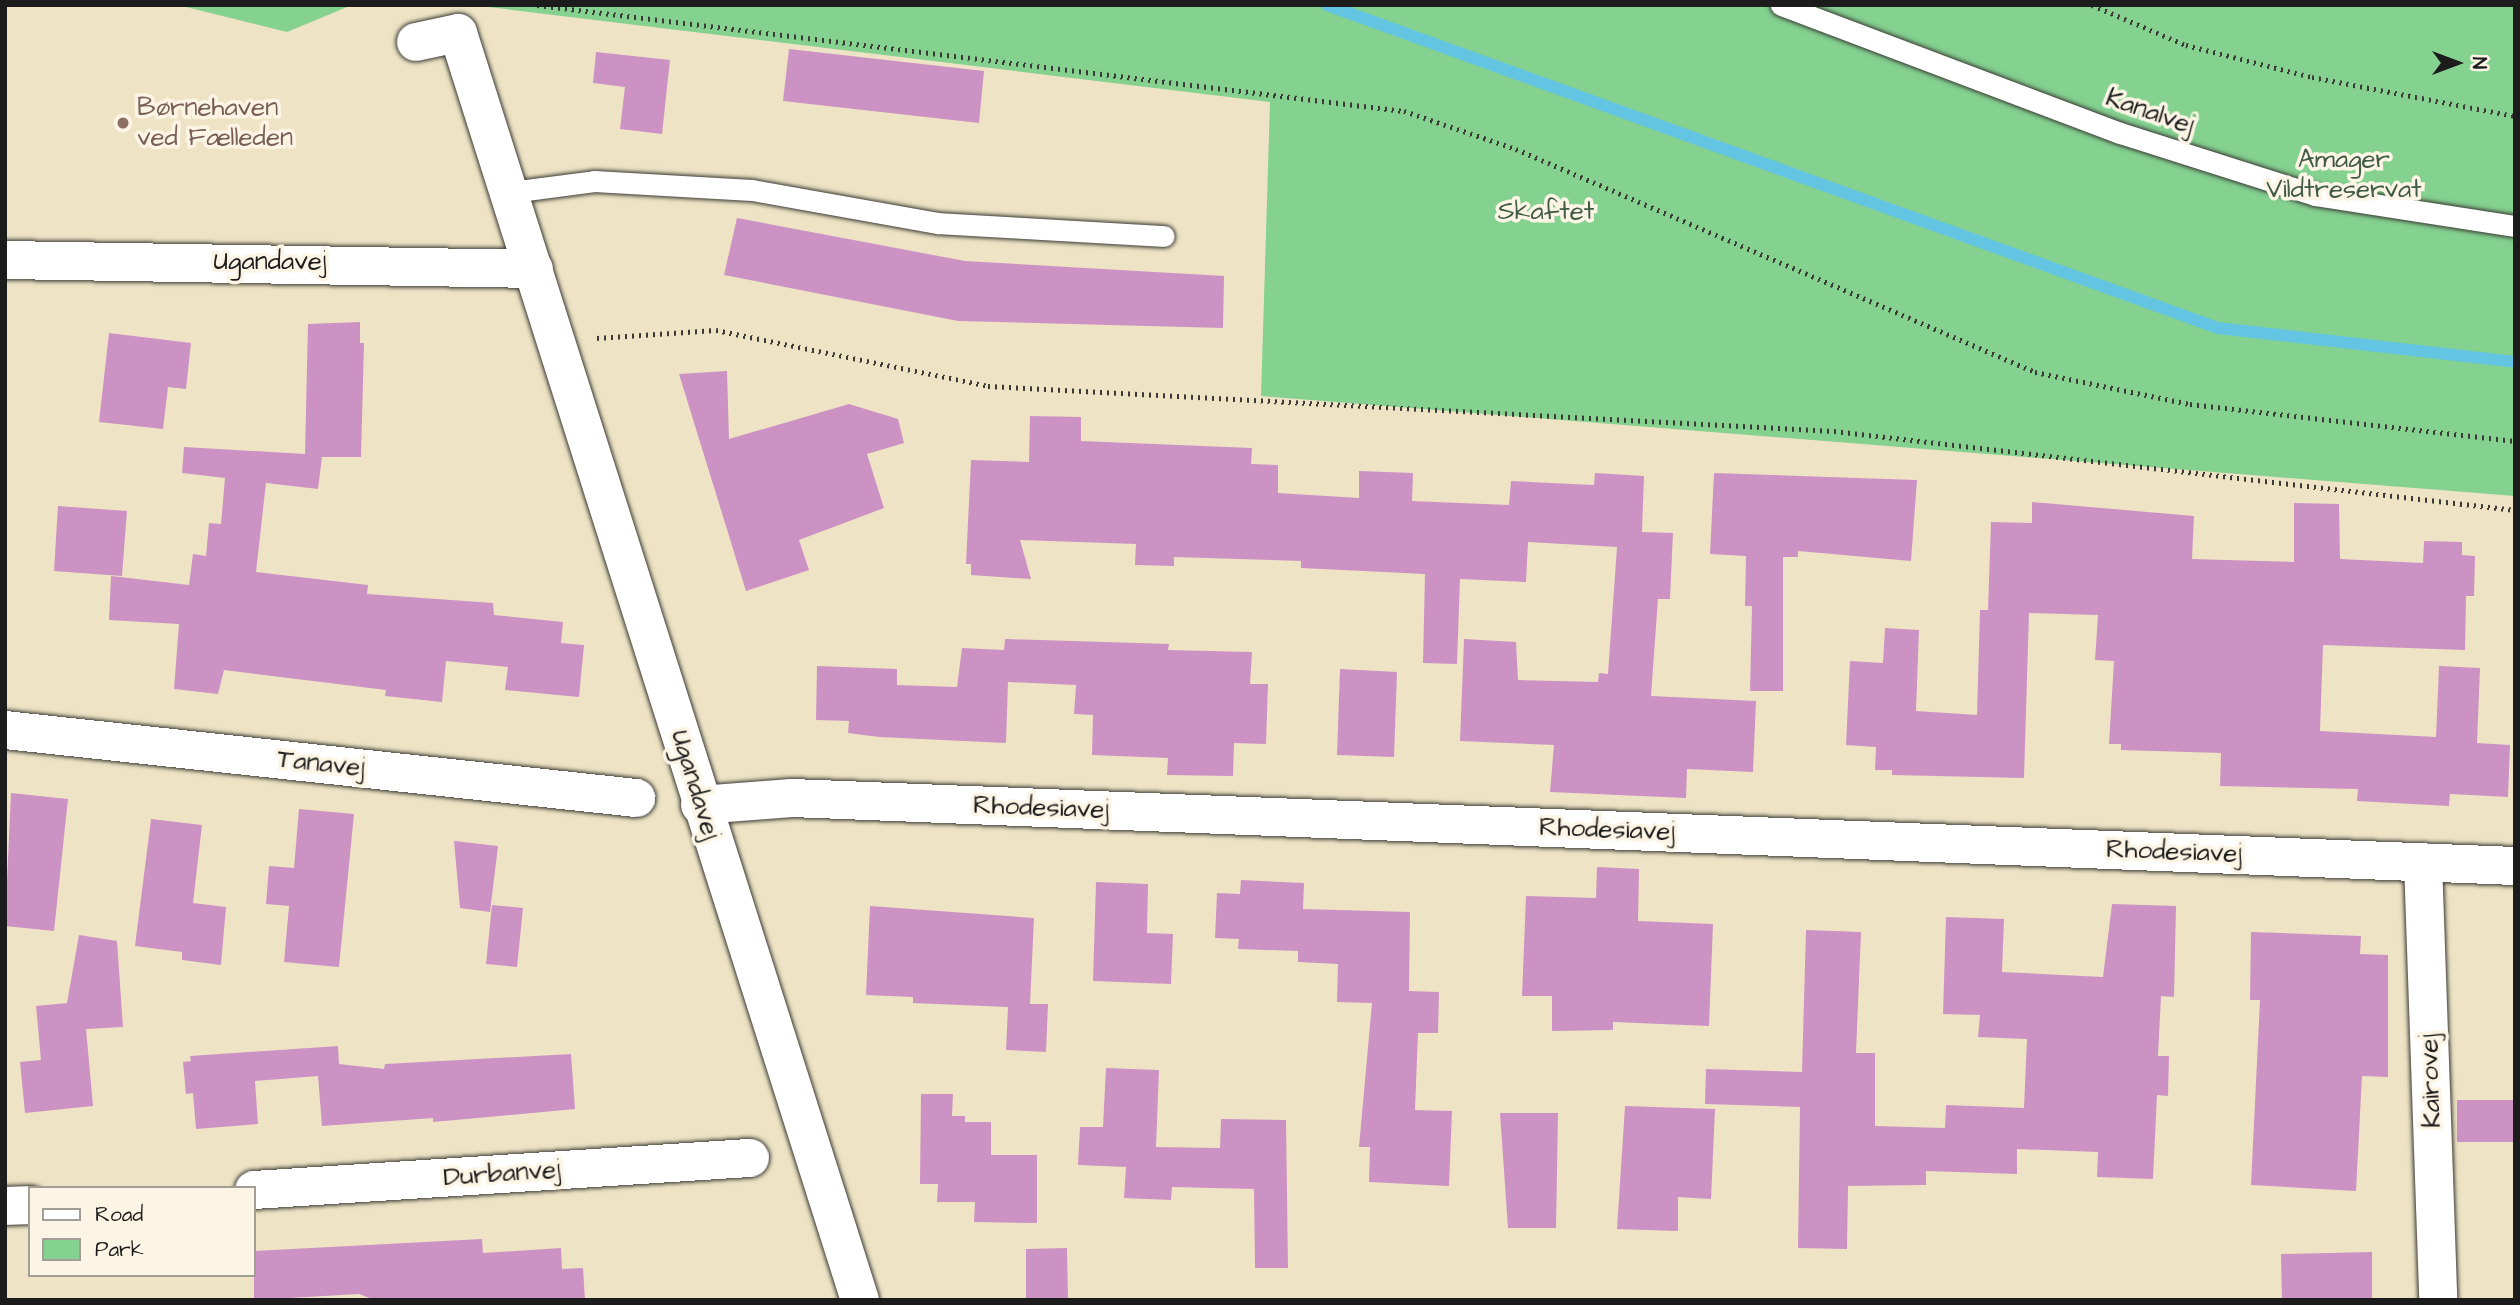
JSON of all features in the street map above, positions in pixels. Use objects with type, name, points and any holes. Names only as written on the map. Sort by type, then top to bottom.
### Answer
[{"type":"street","name":"Ugandavej","points":[[416,42],[458,33],[558,341],[700,805],[860,1300]]},
{"type":"street","name":"Ugandavej","points":[[5,260],[534,269]]},
{"type":"street","name":"Tanavej","points":[[5,730],[636,798]]},
{"type":"street","name":"Rhodesiavej","points":[[700,805],[792,798],[2515,866]]},
{"type":"street","name":"Kairovej","points":[[2423,862],[2438,1300]]},
{"type":"street","name":"Durbanvej","points":[[256,1190],[750,1158]]},
{"type":"street","points":[[5,1206],[28,1205]]},
{"type":"lane","name":"Kanalvej","points":[[1780,5],[2120,133],[2315,195],[2515,226]]},
{"type":"lane","points":[[510,192],[594,181],[752,190],[938,223],[1164,236]]},
{"type":"path","points":[[537,5],[1404,111],[1516,149],[2035,372],[2190,404],[2515,441]]},
{"type":"path","points":[[2092,5],[2186,45],[2312,77],[2515,116]]},
{"type":"path","points":[[558,341],[716,330],[988,386],[1834,430],[2515,510]]},
{"type":"green space","points":[[178,5],[352,5],[287,32]]},
{"type":"green space","name":"Skaftet","points":[[472,5],[2515,5],[2515,496],[1261,396],[1270,102]]},
{"type":"building","points":[[789,49],[984,71],[979,123],[783,101]]},
{"type":"building","points":[[596,52],[670,60],[662,134],[620,129],[625,87],[593,83]]},
{"type":"building","points":[[737,218],[965,261],[1224,276],[1223,328],[958,321],[724,275]]},
{"type":"building","points":[[360,322],[360,343],[364,343],[361,457],[322,457],[318,489],[266,483],[256,572],[368,585],[367,594],[493,603],[494,615],[563,622],[561,643],[584,645],[579,697],[505,690],[508,667],[446,661],[442,702],[385,696],[386,690],[224,670],[218,694],[174,689],[179,624],[109,620],[111,576],[189,585],[193,554],[206,556],[209,523],[221,524],[225,478],[182,473],[184,447],[305,454],[308,324]]},
{"type":"building","points":[[109,333],[191,343],[186,389],[168,387],[163,429],[99,422]]},
{"type":"building","points":[[727,371],[729,439],[849,404],[898,419],[904,443],[867,454],[884,508],[799,540],[809,570],[746,591],[679,374]]},
{"type":"building","points":[[1030,416],[1081,417],[1081,441],[1252,448],[1251,464],[1278,465],[1278,493],[1359,498],[1359,471],[1413,473],[1412,501],[1509,505],[1511,481],[1594,485],[1595,473],[1644,476],[1642,532],[1673,533],[1670,599],[1658,599],[1651,696],[1756,701],[1753,772],[1687,769],[1686,798],[1550,792],[1554,745],[1460,741],[1464,639],[1516,642],[1518,680],[1598,682],[1599,673],[1608,674],[1617,547],[1528,542],[1526,582],[1460,579],[1457,664],[1423,663],[1425,574],[1301,568],[1301,561],[1174,557],[1174,566],[1135,565],[1136,544],[1020,540],[1031,579],[971,575],[971,564],[966,564],[971,460],[1029,462]]},
{"type":"building","points":[[1714,473],[1917,480],[1911,561],[1798,551],[1798,557],[1783,557],[1783,691],[1750,691],[1752,606],[1745,606],[1746,556],[1710,554]]},
{"type":"building","points":[[2032,502],[2194,516],[2192,559],[2294,562],[2294,503],[2339,504],[2340,559],[2423,563],[2424,541],[2462,542],[2462,555],[2475,556],[2474,596],[2466,596],[2465,650],[2323,645],[2320,731],[2436,737],[2439,666],[2480,668],[2477,743],[2510,745],[2508,797],[2450,794],[2449,806],[2357,801],[2358,789],[2220,786],[2221,753],[2121,750],[2121,744],[2109,744],[2114,661],[2095,660],[2098,615],[2029,613],[2024,778],[1892,775],[1892,770],[1875,770],[1876,747],[1846,745],[1850,661],[1883,663],[1885,628],[1919,630],[1916,711],[1977,715],[1980,610],[1988,610],[1991,522],[2032,523]]},
{"type":"building","points":[[58,506],[127,511],[122,576],[54,571]]},
{"type":"building","points":[[1005,639],[1169,644],[1168,650],[1252,652],[1250,684],[1268,684],[1266,744],[1234,743],[1233,776],[1167,775],[1168,758],[1092,755],[1093,715],[1074,714],[1076,685],[1008,682],[1006,743],[879,737],[848,733],[849,721],[816,720],[817,666],[897,669],[897,685],[957,687],[962,648],[1004,650]]},
{"type":"building","points":[[1340,669],[1397,672],[1394,757],[1337,755]]},
{"type":"building","points":[[11,793],[68,799],[54,931],[5,926]]},
{"type":"building","points":[[299,809],[354,814],[339,967],[284,962],[289,906],[266,904],[269,866],[294,868]]},
{"type":"building","points":[[151,819],[202,825],[193,903],[226,907],[221,965],[182,960],[182,952],[135,946]]},
{"type":"building","points":[[454,841],[498,846],[490,912],[460,908]]},
{"type":"building","points":[[1597,867],[1639,869],[1638,921],[1713,924],[1709,1026],[1613,1022],[1613,1030],[1552,1031],[1552,996],[1522,996],[1526,896],[1596,898]]},
{"type":"building","points":[[1241,880],[1304,883],[1303,909],[1410,912],[1409,991],[1439,992],[1438,1033],[1418,1033],[1415,1110],[1452,1111],[1449,1186],[1369,1182],[1370,1147],[1359,1147],[1372,1003],[1337,1002],[1338,964],[1298,962],[1298,951],[1238,949],[1239,939],[1215,938],[1217,893],[1240,894]]},
{"type":"building","points":[[1096,882],[1148,884],[1147,933],[1173,934],[1171,984],[1093,981]]},
{"type":"building","points":[[2112,904],[2176,906],[2174,997],[2161,996],[2158,1056],[2169,1056],[2168,1096],[2157,1095],[2153,1179],[2097,1177],[2098,1152],[2017,1149],[2017,1174],[1926,1171],[1926,1185],[1848,1186],[1847,1249],[1798,1248],[1800,1107],[1705,1104],[1706,1069],[1802,1072],[1806,930],[1861,932],[1856,1053],[1875,1053],[1875,1126],[1945,1128],[1946,1105],[2024,1108],[2027,1039],[1978,1037],[1980,1015],[1943,1014],[1946,917],[2004,919],[2002,972],[2103,977]]},
{"type":"building","points":[[492,905],[523,908],[517,967],[486,964]]},
{"type":"building","points":[[870,906],[1034,918],[1030,1004],[1048,1004],[1046,1052],[1006,1050],[1008,1007],[913,1003],[913,997],[866,995]]},
{"type":"building","points":[[2251,932],[2361,936],[2360,954],[2388,955],[2388,1077],[2362,1076],[2356,1191],[2251,1185],[2260,1000],[2250,1000]]},
{"type":"building","points":[[79,935],[117,941],[123,1027],[86,1029],[93,1106],[25,1113],[20,1062],[41,1060],[36,1006],[67,1003]]},
{"type":"building","points":[[338,1046],[339,1064],[384,1069],[385,1064],[571,1054],[575,1109],[433,1122],[433,1118],[322,1126],[318,1076],[255,1081],[258,1124],[196,1129],[193,1093],[186,1094],[183,1062],[191,1061],[190,1056]]},
{"type":"building","points":[[1106,1068],[1159,1070],[1156,1147],[1220,1148],[1221,1119],[1286,1120],[1288,1268],[1255,1268],[1254,1189],[1172,1187],[1171,1200],[1124,1198],[1126,1167],[1078,1165],[1080,1127],[1103,1127]]},
{"type":"building","points":[[921,1094],[953,1094],[952,1116],[965,1116],[965,1122],[991,1122],[991,1155],[1037,1155],[1037,1223],[974,1222],[975,1202],[937,1202],[938,1184],[920,1184]]},
{"type":"building","points":[[2457,1100],[2515,1100],[2515,1142],[2457,1142]]},
{"type":"building","points":[[1625,1106],[1715,1109],[1711,1199],[1678,1197],[1678,1231],[1617,1229]]},
{"type":"building","points":[[1500,1113],[1558,1113],[1556,1228],[1508,1228]]},
{"type":"building","points":[[482,1239],[483,1253],[561,1248],[562,1269],[583,1268],[585,1300],[375,1300],[359,1294],[254,1300],[256,1251]]},
{"type":"building","points":[[1067,1248],[1068,1300],[1026,1300],[1026,1249]]},
{"type":"building","points":[[2372,1252],[2372,1300],[2282,1300],[2281,1254]]},
{"type":"waterway","points":[[1327,5],[2218,328],[2515,362]]},
{"type":"place","name":"Børnehaven ved Fælleden","points":[[123,123]]},
{"type":"park label","name":"Amager Vildtreservat","points":[[2344,175]]}]
